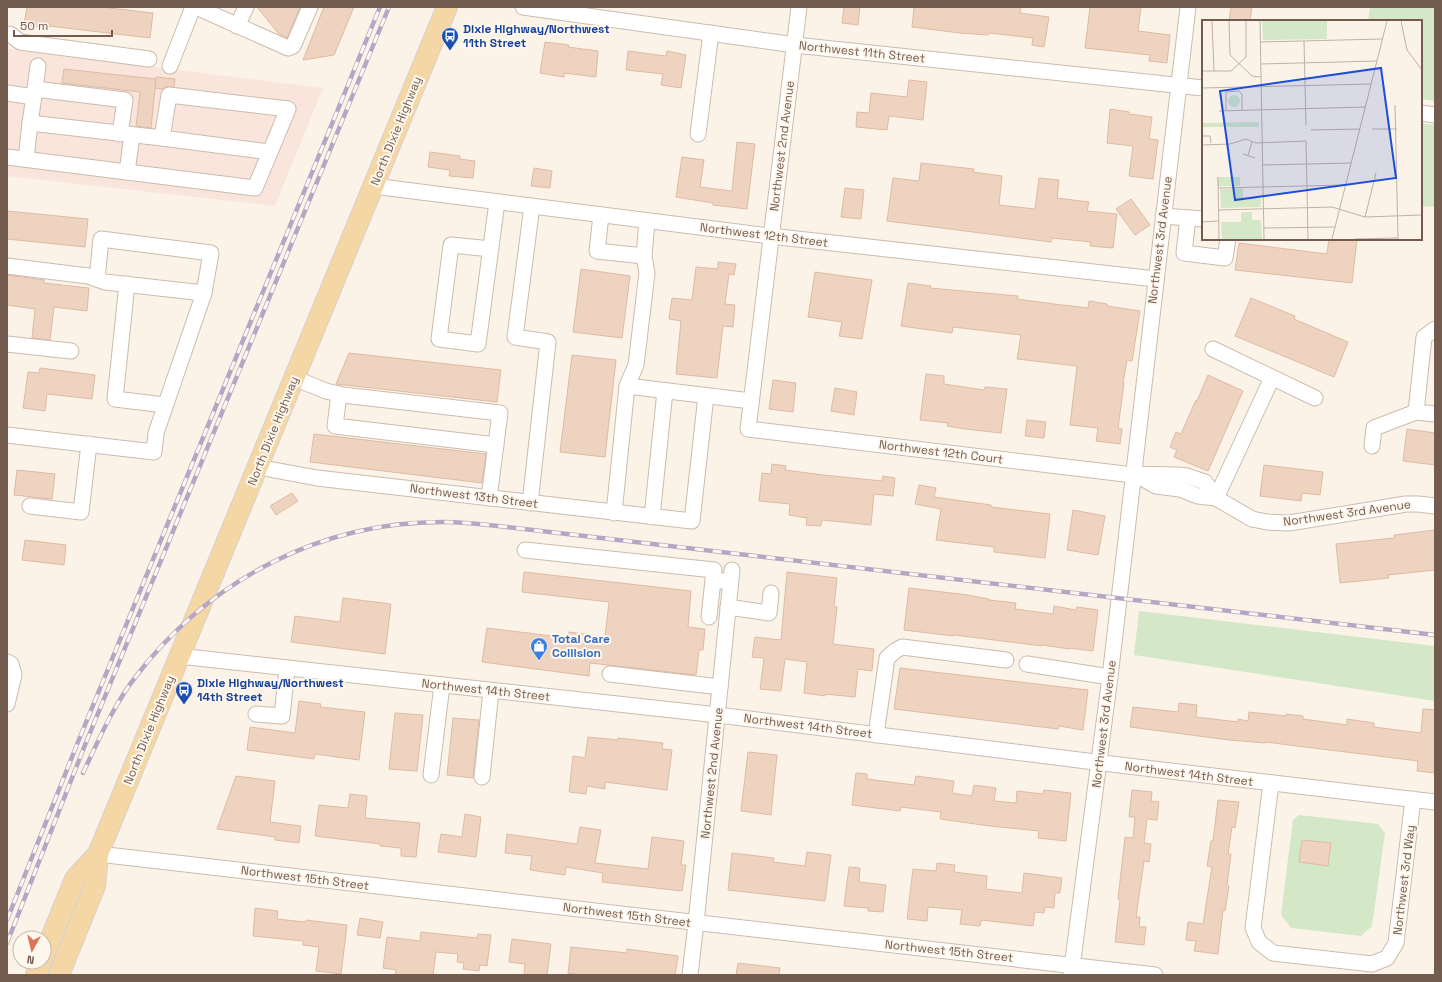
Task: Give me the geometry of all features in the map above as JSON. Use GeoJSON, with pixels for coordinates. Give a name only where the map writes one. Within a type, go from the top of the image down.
{"type":"FeatureCollection","features":[{"type":"Feature","properties":{"kind":"main road","name":"North Dixie Highway"},"geometry":{"type":"LineString","coordinates":[[59,975],[95,886],[98,854],[447,7]]}},
{"type":"Feature","properties":{"kind":"main road","name":"North Dixie Highway"},"geometry":{"type":"LineString","coordinates":[[52,935],[75,879],[98,854]]}},
{"type":"Feature","properties":{"kind":"street"},"geometry":{"type":"LineString","coordinates":[[170,66],[195,7],[288,48],[293,46],[310,7]]}},
{"type":"Feature","properties":{"kind":"street"},"geometry":{"type":"LineString","coordinates":[[238,26],[246,7]]}},
{"type":"Feature","properties":{"kind":"street","name":"Northwest 11th Street"},"geometry":{"type":"LineString","coordinates":[[522,7],[795,44],[1202,88]]}},
{"type":"Feature","properties":{"kind":"street","name":"Northwest 2nd Avenue"},"geometry":{"type":"LineString","coordinates":[[748,429],[770,236],[799,7]]}},
{"type":"Feature","properties":{"kind":"street","name":"Northwest 3rd Avenue"},"geometry":{"type":"LineString","coordinates":[[1072,970],[1100,763],[1188,7]]}},
{"type":"Feature","properties":{"kind":"street"},"geometry":{"type":"LineString","coordinates":[[698,134],[711,33]]}},
{"type":"Feature","properties":{"kind":"street"},"geometry":{"type":"LineString","coordinates":[[7,34],[10,34],[20,42],[150,59]]}},
{"type":"Feature","properties":{"kind":"street"},"geometry":{"type":"LineString","coordinates":[[26,159],[38,66]]}},
{"type":"Feature","properties":{"kind":"street"},"geometry":{"type":"LineString","coordinates":[[7,93],[34,93],[125,100],[127,172]]}},
{"type":"Feature","properties":{"kind":"street"},"geometry":{"type":"LineString","coordinates":[[7,157],[255,188],[288,109],[169,95],[162,138]]}},
{"type":"Feature","properties":{"kind":"street"},"geometry":{"type":"LineString","coordinates":[[1422,113],[1435,115]]}},
{"type":"Feature","properties":{"kind":"street"},"geometry":{"type":"LineString","coordinates":[[30,123],[269,152]]}},
{"type":"Feature","properties":{"kind":"street","name":"Northwest 12th Street"},"geometry":{"type":"LineString","coordinates":[[373,186],[770,236],[1156,279]]}},
{"type":"Feature","properties":{"kind":"street"},"geometry":{"type":"LineString","coordinates":[[491,249],[452,245],[439,339],[478,344],[491,249],[497,202]]}},
{"type":"Feature","properties":{"kind":"street"},"geometry":{"type":"LineString","coordinates":[[530,503],[548,342],[515,337],[532,206]]}},
{"type":"Feature","properties":{"kind":"street"},"geometry":{"type":"LineString","coordinates":[[601,215],[597,251],[644,256]]}},
{"type":"Feature","properties":{"kind":"street"},"geometry":{"type":"LineString","coordinates":[[1163,216],[1202,219]]}},
{"type":"Feature","properties":{"kind":"street"},"geometry":{"type":"LineString","coordinates":[[1188,218],[1184,253],[1225,258],[1228,240]]}},
{"type":"Feature","properties":{"kind":"street"},"geometry":{"type":"LineString","coordinates":[[614,513],[627,386],[636,366],[647,273],[644,256],[648,221]]}},
{"type":"Feature","properties":{"kind":"street"},"geometry":{"type":"LineString","coordinates":[[7,435],[154,452],[156,434],[165,405],[204,293],[211,253],[101,239],[97,279]]}},
{"type":"Feature","properties":{"kind":"street"},"geometry":{"type":"LineString","coordinates":[[7,266],[88,276],[105,282],[204,293]]}},
{"type":"Feature","properties":{"kind":"street"},"geometry":{"type":"LineString","coordinates":[[127,284],[115,399],[165,405]]}},
{"type":"Feature","properties":{"kind":"street"},"geometry":{"type":"LineString","coordinates":[[1416,412],[1424,337],[1435,329]]}},
{"type":"Feature","properties":{"kind":"street"},"geometry":{"type":"LineString","coordinates":[[7,344],[71,351]]}},
{"type":"Feature","properties":{"kind":"street"},"geometry":{"type":"LineString","coordinates":[[1213,349],[1315,398]]}},
{"type":"Feature","properties":{"kind":"street"},"geometry":{"type":"LineString","coordinates":[[294,378],[326,392],[500,413],[489,498]]}},
{"type":"Feature","properties":{"kind":"street"},"geometry":{"type":"LineString","coordinates":[[1216,498],[1272,378]]}},
{"type":"Feature","properties":{"kind":"street"},"geometry":{"type":"LineString","coordinates":[[627,386],[751,401]]}},
{"type":"Feature","properties":{"kind":"street"},"geometry":{"type":"LineString","coordinates":[[652,517],[665,391]]}},
{"type":"Feature","properties":{"kind":"street"},"geometry":{"type":"LineString","coordinates":[[339,394],[335,426],[496,446]]}},
{"type":"Feature","properties":{"kind":"street","name":"Northwest 13th Street"},"geometry":{"type":"LineString","coordinates":[[258,467],[316,478],[692,521],[706,396]]}},
{"type":"Feature","properties":{"kind":"street"},"geometry":{"type":"LineString","coordinates":[[1372,446],[1374,428],[1416,412],[1435,414]]}},
{"type":"Feature","properties":{"kind":"street","name":"Northwest 12th Court"},"geometry":{"type":"LineString","coordinates":[[748,429],[1117,473],[1134,473]]}},
{"type":"Feature","properties":{"kind":"street"},"geometry":{"type":"LineString","coordinates":[[30,506],[81,512],[89,444]]}},
{"type":"Feature","properties":{"kind":"street","name":"Northwest 3rd Avenue"},"geometry":{"type":"LineString","coordinates":[[1134,473],[1187,476],[1205,482],[1216,498],[1252,519],[1268,522],[1289,523],[1406,504],[1435,506]]}},
{"type":"Feature","properties":{"kind":"street"},"geometry":{"type":"LineString","coordinates":[[525,550],[714,570],[709,617]]}},
{"type":"Feature","properties":{"kind":"street","name":"Northwest 2nd Avenue"},"geometry":{"type":"LineString","coordinates":[[690,975],[718,715],[731,576],[713,580]]}},
{"type":"Feature","properties":{"kind":"street"},"geometry":{"type":"LineString","coordinates":[[728,607],[769,613],[771,593]]}},
{"type":"Feature","properties":{"kind":"street"},"geometry":{"type":"LineString","coordinates":[[876,735],[887,658],[895,651],[902,647],[1006,660]]}},
{"type":"Feature","properties":{"kind":"street","name":"Northwest 14th Street"},"geometry":{"type":"LineString","coordinates":[[180,656],[718,715],[1100,763],[1435,802]]}},
{"type":"Feature","properties":{"kind":"street"},"geometry":{"type":"LineString","coordinates":[[7,662],[11,664],[14,675],[7,704]]}},
{"type":"Feature","properties":{"kind":"street"},"geometry":{"type":"LineString","coordinates":[[1027,664],[1110,677]]}},
{"type":"Feature","properties":{"kind":"street"},"geometry":{"type":"LineString","coordinates":[[256,714],[282,716],[287,668]]}},
{"type":"Feature","properties":{"kind":"street"},"geometry":{"type":"LineString","coordinates":[[610,674],[720,687]]}},
{"type":"Feature","properties":{"kind":"street"},"geometry":{"type":"LineString","coordinates":[[431,775],[442,685]]}},
{"type":"Feature","properties":{"kind":"street"},"geometry":{"type":"LineString","coordinates":[[482,777],[491,691]]}},
{"type":"Feature","properties":{"kind":"street","name":"Northwest 3rd Way"},"geometry":{"type":"LineString","coordinates":[[1271,783],[1253,928],[1260,942],[1273,953],[1372,964],[1387,958],[1396,943],[1413,799]]}},
{"type":"Feature","properties":{"kind":"street","name":"Northwest 15th Street"},"geometry":{"type":"LineString","coordinates":[[98,854],[696,923],[1072,970],[1154,975]]}},
{"type":"Feature","properties":{"kind":"shaded area"},"geometry":{"type":"Polygon","coordinates":[[[7,49],[323,88],[275,206],[7,176],[7,49]]]}},
{"type":"Feature","properties":{"kind":"green space"},"geometry":{"type":"Polygon","coordinates":[[[1357,7],[1435,7],[1435,101],[1422,99],[1422,20],[1368,20],[1370,8],[1357,7]]]}},
{"type":"Feature","properties":{"kind":"green space"},"geometry":{"type":"Polygon","coordinates":[[[1422,123],[1435,125],[1435,207],[1422,206],[1422,123]]]}},
{"type":"Feature","properties":{"kind":"green space"},"geometry":{"type":"Polygon","coordinates":[[[1139,611],[1435,646],[1435,701],[1134,655],[1139,611]]]}},
{"type":"Feature","properties":{"kind":"green space"},"geometry":{"type":"Polygon","coordinates":[[[1299,815],[1378,824],[1385,833],[1372,926],[1361,936],[1291,928],[1281,915],[1293,820],[1299,815]]]}},
{"type":"Feature","properties":{"kind":"building"},"geometry":{"type":"Polygon","coordinates":[[[27,7],[101,7],[153,13],[150,38],[49,26],[49,28],[24,25],[27,7]]]}},
{"type":"Feature","properties":{"kind":"building"},"geometry":{"type":"Polygon","coordinates":[[[257,7],[300,7],[287,38],[278,33],[257,7]]]}},
{"type":"Feature","properties":{"kind":"building"},"geometry":{"type":"Polygon","coordinates":[[[324,7],[354,7],[334,55],[303,60],[324,7]]]}},
{"type":"Feature","properties":{"kind":"building"},"geometry":{"type":"Polygon","coordinates":[[[844,7],[860,7],[858,25],[842,23],[844,7]]]}},
{"type":"Feature","properties":{"kind":"building"},"geometry":{"type":"Polygon","coordinates":[[[914,7],[1021,7],[1020,13],[1049,17],[1044,47],[1032,45],[1033,38],[989,33],[988,35],[960,33],[912,27],[914,7]]]}},
{"type":"Feature","properties":{"kind":"building"},"geometry":{"type":"Polygon","coordinates":[[[1090,7],[1141,7],[1138,31],[1170,35],[1167,63],[1149,61],[1150,55],[1085,48],[1090,7]]]}},
{"type":"Feature","properties":{"kind":"building"},"geometry":{"type":"Polygon","coordinates":[[[1231,7],[1252,7],[1250,20],[1229,20],[1231,7]]]}},
{"type":"Feature","properties":{"kind":"building"},"geometry":{"type":"Polygon","coordinates":[[[545,42],[598,51],[596,77],[564,73],[564,77],[540,73],[545,42]]]}},
{"type":"Feature","properties":{"kind":"building"},"geometry":{"type":"Polygon","coordinates":[[[628,51],[666,56],[667,51],[686,55],[681,88],[661,85],[663,74],[626,70],[628,51]]]}},
{"type":"Feature","properties":{"kind":"building"},"geometry":{"type":"Polygon","coordinates":[[[64,69],[156,79],[151,128],[136,126],[140,92],[62,83],[64,69]]]}},
{"type":"Feature","properties":{"kind":"building"},"geometry":{"type":"Polygon","coordinates":[[[156,77],[175,79],[174,87],[166,87],[162,89],[155,88],[156,77]]]}},
{"type":"Feature","properties":{"kind":"building"},"geometry":{"type":"Polygon","coordinates":[[[909,80],[927,82],[923,120],[889,116],[887,130],[856,127],[857,112],[869,113],[871,93],[907,97],[909,80]]]}},
{"type":"Feature","properties":{"kind":"building"},"geometry":{"type":"Polygon","coordinates":[[[1110,109],[1129,112],[1129,114],[1152,117],[1149,139],[1158,140],[1153,179],[1129,176],[1133,146],[1107,143],[1110,109]]]}},
{"type":"Feature","properties":{"kind":"building"},"geometry":{"type":"Polygon","coordinates":[[[737,142],[755,144],[747,209],[713,205],[713,203],[676,197],[682,157],[704,160],[700,187],[732,191],[737,142]]]}},
{"type":"Feature","properties":{"kind":"building"},"geometry":{"type":"Polygon","coordinates":[[[430,152],[460,156],[460,159],[475,161],[473,178],[449,176],[450,170],[428,167],[430,152]]]}},
{"type":"Feature","properties":{"kind":"building"},"geometry":{"type":"Polygon","coordinates":[[[921,163],[974,169],[973,172],[1002,176],[999,205],[1035,209],[1039,178],[1059,180],[1057,198],[1089,202],[1087,211],[1117,214],[1113,248],[1090,246],[1091,242],[1052,238],[1051,242],[887,221],[893,178],[919,181],[921,163]]]}},
{"type":"Feature","properties":{"kind":"building"},"geometry":{"type":"Polygon","coordinates":[[[534,168],[552,171],[550,188],[531,186],[534,168]]]}},
{"type":"Feature","properties":{"kind":"building"},"geometry":{"type":"Polygon","coordinates":[[[845,188],[864,190],[861,219],[841,217],[845,188]]]}},
{"type":"Feature","properties":{"kind":"building"},"geometry":{"type":"Polygon","coordinates":[[[1131,199],[1150,225],[1135,235],[1116,209],[1131,199]]]}},
{"type":"Feature","properties":{"kind":"building"},"geometry":{"type":"Polygon","coordinates":[[[7,211],[88,219],[85,247],[7,239],[7,211]]]}},
{"type":"Feature","properties":{"kind":"building"},"geometry":{"type":"Polygon","coordinates":[[[1329,240],[1357,240],[1352,283],[1235,270],[1239,243],[1327,254],[1329,240]]]}},
{"type":"Feature","properties":{"kind":"building"},"geometry":{"type":"Polygon","coordinates":[[[718,262],[736,264],[734,275],[729,274],[725,304],[735,305],[733,327],[723,326],[717,378],[676,374],[681,321],[669,319],[672,298],[692,300],[696,267],[718,269],[718,262]]]}},
{"type":"Feature","properties":{"kind":"building"},"geometry":{"type":"Polygon","coordinates":[[[581,269],[630,276],[622,338],[573,332],[581,269]]]}},
{"type":"Feature","properties":{"kind":"building"},"geometry":{"type":"Polygon","coordinates":[[[815,272],[872,280],[862,339],[839,336],[842,322],[808,317],[815,272]]]}},
{"type":"Feature","properties":{"kind":"building"},"geometry":{"type":"Polygon","coordinates":[[[7,275],[44,280],[44,283],[89,288],[87,311],[54,307],[50,340],[32,338],[35,309],[7,305],[7,275]]]}},
{"type":"Feature","properties":{"kind":"building"},"geometry":{"type":"Polygon","coordinates":[[[908,283],[931,286],[930,288],[1018,296],[1017,299],[1088,308],[1089,301],[1107,304],[1107,306],[1140,311],[1132,361],[1127,360],[1123,383],[1118,428],[1122,429],[1120,444],[1096,441],[1098,428],[1070,425],[1077,366],[1017,359],[1021,335],[953,327],[952,333],[901,326],[908,283]]]}},
{"type":"Feature","properties":{"kind":"building"},"geometry":{"type":"Polygon","coordinates":[[[1251,298],[1295,316],[1294,319],[1348,342],[1334,377],[1235,336],[1251,298]]]}},
{"type":"Feature","properties":{"kind":"building"},"geometry":{"type":"Polygon","coordinates":[[[349,353],[501,370],[497,402],[336,384],[349,353]]]}},
{"type":"Feature","properties":{"kind":"building"},"geometry":{"type":"Polygon","coordinates":[[[572,355],[616,360],[605,457],[560,452],[572,355]]]}},
{"type":"Feature","properties":{"kind":"building"},"geometry":{"type":"Polygon","coordinates":[[[40,368],[95,375],[92,399],[47,394],[45,411],[23,408],[28,372],[39,373],[40,368]]]}},
{"type":"Feature","properties":{"kind":"building"},"geometry":{"type":"Polygon","coordinates":[[[926,374],[944,376],[944,384],[984,390],[985,387],[1007,389],[1001,433],[965,429],[947,426],[948,423],[920,420],[926,374]]]}},
{"type":"Feature","properties":{"kind":"building"},"geometry":{"type":"Polygon","coordinates":[[[1208,375],[1243,391],[1208,471],[1174,457],[1177,450],[1170,447],[1176,432],[1181,434],[1208,375]]]}},
{"type":"Feature","properties":{"kind":"building"},"geometry":{"type":"Polygon","coordinates":[[[773,380],[796,383],[793,412],[769,409],[773,380]]]}},
{"type":"Feature","properties":{"kind":"building"},"geometry":{"type":"Polygon","coordinates":[[[835,388],[857,392],[854,415],[831,411],[835,388]]]}},
{"type":"Feature","properties":{"kind":"building"},"geometry":{"type":"Polygon","coordinates":[[[1027,420],[1046,422],[1044,438],[1025,436],[1027,420]]]}},
{"type":"Feature","properties":{"kind":"building"},"geometry":{"type":"Polygon","coordinates":[[[1407,429],[1435,433],[1435,465],[1403,461],[1407,429]]]}},
{"type":"Feature","properties":{"kind":"building"},"geometry":{"type":"Polygon","coordinates":[[[314,434],[486,454],[482,483],[310,462],[314,434]]]}},
{"type":"Feature","properties":{"kind":"building"},"geometry":{"type":"Polygon","coordinates":[[[772,464],[786,466],[785,470],[823,475],[882,481],[883,476],[895,478],[893,496],[874,494],[871,525],[822,520],[821,526],[806,525],[807,518],[789,515],[790,504],[759,501],[762,473],[771,474],[772,464]]]}},
{"type":"Feature","properties":{"kind":"building"},"geometry":{"type":"Polygon","coordinates":[[[1264,465],[1323,472],[1320,495],[1302,493],[1301,501],[1260,496],[1264,465]]]}},
{"type":"Feature","properties":{"kind":"building"},"geometry":{"type":"Polygon","coordinates":[[[17,470],[55,474],[52,499],[14,495],[17,470]]]}},
{"type":"Feature","properties":{"kind":"building"},"geometry":{"type":"Polygon","coordinates":[[[919,485],[936,488],[934,497],[991,505],[991,507],[1050,514],[1045,558],[994,552],[994,547],[936,540],[941,509],[915,504],[919,485]]]}},
{"type":"Feature","properties":{"kind":"building"},"geometry":{"type":"Polygon","coordinates":[[[292,493],[298,501],[276,515],[270,506],[292,493]]]}},
{"type":"Feature","properties":{"kind":"building"},"geometry":{"type":"Polygon","coordinates":[[[1073,510],[1105,516],[1098,555],[1067,550],[1073,510]]]}},
{"type":"Feature","properties":{"kind":"building"},"geometry":{"type":"Polygon","coordinates":[[[1435,530],[1435,570],[1388,575],[1389,578],[1340,583],[1336,544],[1394,538],[1394,535],[1435,530]]]}},
{"type":"Feature","properties":{"kind":"building"},"geometry":{"type":"Polygon","coordinates":[[[25,540],[66,545],[64,565],[22,560],[25,540]]]}},
{"type":"Feature","properties":{"kind":"building"},"geometry":{"type":"Polygon","coordinates":[[[524,572],[691,591],[688,627],[705,629],[703,650],[699,650],[696,675],[590,663],[589,676],[482,662],[487,628],[568,638],[569,632],[605,637],[609,602],[522,592],[524,572]]]}},
{"type":"Feature","properties":{"kind":"building"},"geometry":{"type":"Polygon","coordinates":[[[787,572],[837,578],[834,606],[837,607],[833,644],[874,649],[872,671],[858,669],[855,697],[825,694],[825,696],[804,693],[807,662],[785,659],[781,691],[760,689],[764,658],[752,657],[755,637],[781,640],[787,572]]]}},
{"type":"Feature","properties":{"kind":"building"},"geometry":{"type":"Polygon","coordinates":[[[909,588],[968,595],[989,600],[1016,603],[1015,609],[1053,614],[1054,606],[1076,610],[1077,607],[1098,610],[1093,651],[904,630],[909,588]]]}},
{"type":"Feature","properties":{"kind":"building"},"geometry":{"type":"Polygon","coordinates":[[[343,598],[391,604],[385,654],[291,642],[295,616],[340,622],[343,598]]]}},
{"type":"Feature","properties":{"kind":"building"},"geometry":{"type":"Polygon","coordinates":[[[900,668],[1088,690],[1083,730],[1059,726],[1058,729],[894,709],[900,668]]]}},
{"type":"Feature","properties":{"kind":"building"},"geometry":{"type":"Polygon","coordinates":[[[299,701],[321,704],[320,707],[365,712],[359,760],[315,754],[314,759],[247,750],[250,727],[295,733],[299,701]]]}},
{"type":"Feature","properties":{"kind":"building"},"geometry":{"type":"Polygon","coordinates":[[[1179,703],[1197,705],[1196,717],[1238,722],[1238,719],[1248,721],[1249,712],[1286,716],[1286,714],[1303,716],[1303,719],[1347,725],[1347,719],[1374,723],[1374,727],[1421,733],[1423,709],[1435,710],[1435,773],[1417,771],[1418,761],[1265,742],[1229,740],[1130,727],[1133,707],[1178,712],[1179,703]]]}},
{"type":"Feature","properties":{"kind":"building"},"geometry":{"type":"Polygon","coordinates":[[[395,713],[423,715],[417,771],[389,769],[395,713]]]}},
{"type":"Feature","properties":{"kind":"building"},"geometry":{"type":"Polygon","coordinates":[[[453,718],[479,720],[473,778],[447,775],[453,718]]]}},
{"type":"Feature","properties":{"kind":"building"},"geometry":{"type":"Polygon","coordinates":[[[588,737],[618,740],[618,738],[663,743],[662,749],[672,750],[667,790],[605,782],[605,789],[587,786],[586,794],[569,792],[573,756],[585,758],[588,737]]]}},
{"type":"Feature","properties":{"kind":"building"},"geometry":{"type":"Polygon","coordinates":[[[748,752],[777,755],[771,815],[741,811],[748,752]]]}},
{"type":"Feature","properties":{"kind":"building"},"geometry":{"type":"Polygon","coordinates":[[[856,773],[867,774],[867,779],[914,785],[916,776],[954,781],[952,793],[972,796],[974,785],[996,788],[994,801],[1016,803],[1017,791],[1043,794],[1044,790],[1071,793],[1066,841],[1038,838],[1039,831],[940,819],[941,812],[901,807],[900,811],[852,805],[856,773]]]}},
{"type":"Feature","properties":{"kind":"building"},"geometry":{"type":"Polygon","coordinates":[[[236,776],[275,781],[270,822],[301,826],[299,843],[275,840],[275,837],[217,829],[236,776]]]}},
{"type":"Feature","properties":{"kind":"building"},"geometry":{"type":"Polygon","coordinates":[[[1132,790],[1152,792],[1151,801],[1159,802],[1157,820],[1147,819],[1144,843],[1151,844],[1149,862],[1144,861],[1136,917],[1140,917],[1139,927],[1146,927],[1144,945],[1115,942],[1125,837],[1133,838],[1135,817],[1129,817],[1132,790]]]}},
{"type":"Feature","properties":{"kind":"building"},"geometry":{"type":"Polygon","coordinates":[[[350,794],[367,796],[365,818],[420,823],[416,857],[401,856],[401,848],[315,836],[319,805],[348,808],[350,794]]]}},
{"type":"Feature","properties":{"kind":"building"},"geometry":{"type":"Polygon","coordinates":[[[1218,800],[1239,802],[1235,828],[1232,827],[1228,854],[1231,854],[1227,885],[1229,886],[1225,911],[1223,910],[1218,954],[1194,951],[1196,941],[1186,940],[1188,922],[1203,924],[1212,867],[1207,866],[1211,841],[1213,841],[1218,800]]]}},
{"type":"Feature","properties":{"kind":"building"},"geometry":{"type":"Polygon","coordinates":[[[465,814],[481,817],[476,857],[438,852],[441,834],[462,837],[465,814]]]}},
{"type":"Feature","properties":{"kind":"building"},"geometry":{"type":"Polygon","coordinates":[[[580,827],[601,830],[595,863],[648,869],[652,837],[684,841],[681,865],[686,865],[682,891],[602,882],[603,873],[566,867],[565,875],[530,870],[532,856],[505,853],[507,834],[577,844],[580,827]]]}},
{"type":"Feature","properties":{"kind":"building"},"geometry":{"type":"Polygon","coordinates":[[[1302,840],[1331,843],[1328,866],[1299,862],[1302,840]]]}},
{"type":"Feature","properties":{"kind":"building"},"geometry":{"type":"Polygon","coordinates":[[[807,852],[831,855],[825,901],[728,890],[732,853],[774,858],[773,862],[805,866],[807,852]]]}},
{"type":"Feature","properties":{"kind":"building"},"geometry":{"type":"Polygon","coordinates":[[[937,863],[955,865],[954,872],[987,876],[986,889],[1022,893],[1024,873],[1062,878],[1060,893],[1055,893],[1054,908],[1045,907],[1044,913],[1035,912],[1033,926],[981,920],[980,926],[960,924],[962,910],[928,907],[927,921],[907,919],[913,869],[936,871],[937,863]]]}},
{"type":"Feature","properties":{"kind":"building"},"geometry":{"type":"Polygon","coordinates":[[[849,867],[860,868],[859,882],[886,885],[883,912],[868,911],[868,908],[844,906],[849,867]]]}},
{"type":"Feature","properties":{"kind":"building"},"geometry":{"type":"Polygon","coordinates":[[[255,908],[278,911],[277,919],[305,922],[306,920],[347,925],[341,974],[316,971],[319,947],[303,945],[303,941],[253,936],[255,908]]]}},
{"type":"Feature","properties":{"kind":"building"},"geometry":{"type":"Polygon","coordinates":[[[360,918],[383,922],[380,938],[357,935],[360,918]]]}},
{"type":"Feature","properties":{"kind":"building"},"geometry":{"type":"Polygon","coordinates":[[[421,932],[477,938],[478,934],[491,935],[487,966],[480,965],[479,971],[463,969],[464,963],[457,962],[458,954],[436,952],[433,975],[395,975],[396,970],[383,968],[387,937],[420,941],[421,932]]]}},
{"type":"Feature","properties":{"kind":"building"},"geometry":{"type":"Polygon","coordinates":[[[512,939],[551,944],[547,975],[524,975],[525,964],[509,962],[512,939]]]}},
{"type":"Feature","properties":{"kind":"building"},"geometry":{"type":"Polygon","coordinates":[[[571,947],[627,953],[627,949],[678,956],[675,975],[581,975],[568,973],[571,947]]]}},
{"type":"Feature","properties":{"kind":"building"},"geometry":{"type":"Polygon","coordinates":[[[738,963],[780,968],[779,975],[736,975],[738,963]]]}},
{"type":"Feature","properties":{"kind":"railway"},"geometry":{"type":"LineString","coordinates":[[7,920],[78,742],[380,7]]}},
{"type":"Feature","properties":{"kind":"railway"},"geometry":{"type":"LineString","coordinates":[[7,943],[85,745],[389,7]]}},
{"type":"Feature","properties":{"kind":"railway"},"geometry":{"type":"LineString","coordinates":[[83,773],[107,722],[129,686],[166,641],[199,611],[234,584],[272,562],[312,545],[354,532],[397,525],[442,522],[493,525],[1435,635]]}},
{"type":"Feature","properties":{"kind":"place","name":"Dixie Highway/Northwest 11th Street"},"geometry":{"type":"Point","coordinates":[450,51]}},
{"type":"Feature","properties":{"kind":"place","name":"Total Care Collision"},"geometry":{"type":"Point","coordinates":[539,661]}},
{"type":"Feature","properties":{"kind":"place","name":"Dixie Highway/Northwest 14th Street"},"geometry":{"type":"Point","coordinates":[184,705]}}]}
